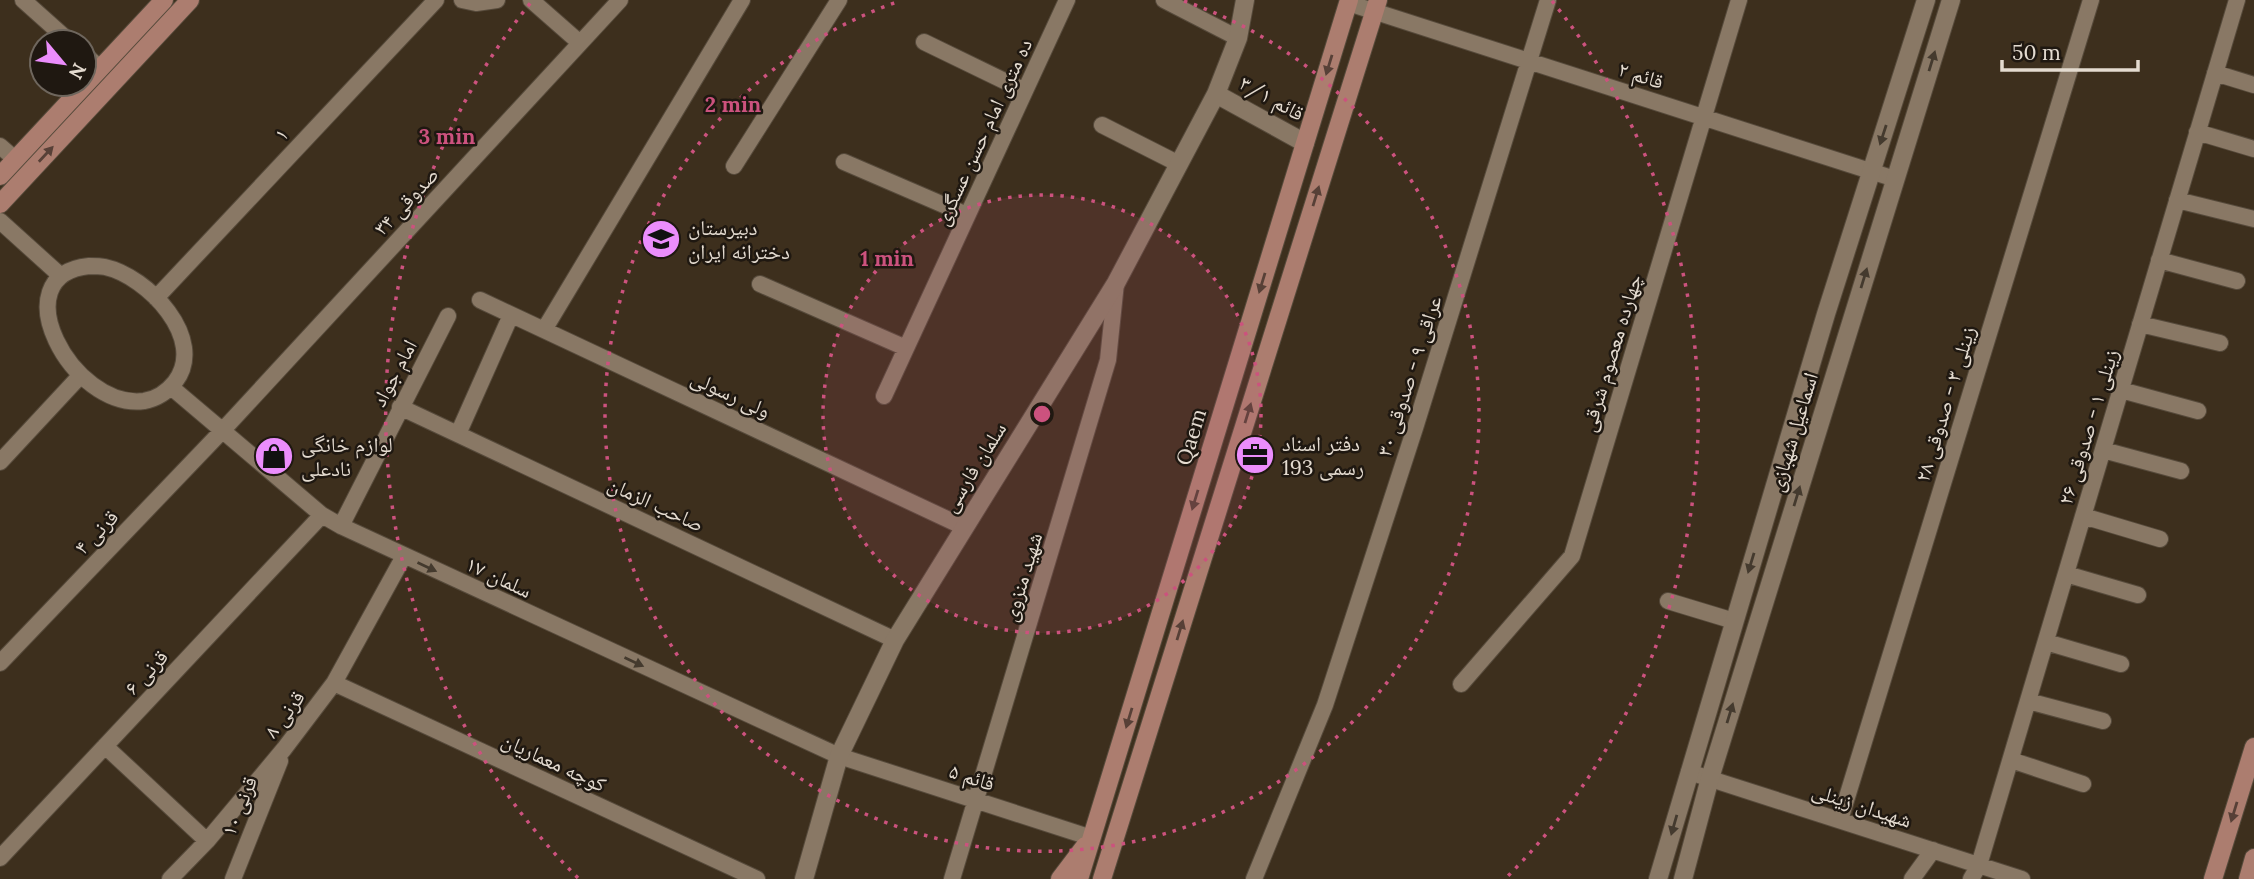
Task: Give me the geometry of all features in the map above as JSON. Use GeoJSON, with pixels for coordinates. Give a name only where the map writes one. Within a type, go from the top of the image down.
{"type":"FeatureCollection","features":[{"type":"Feature","properties":{"kind":"main road"},"geometry":{"type":"LineString","coordinates":[[0,176],[164,0]]}},
{"type":"Feature","properties":{"kind":"main road"},"geometry":{"type":"LineString","coordinates":[[0,204],[190,0]]}},
{"type":"Feature","properties":{"kind":"main road","name":"Qaem"},"geometry":{"type":"LineString","coordinates":[[1060,879],[1092,838],[1349,1]]}},
{"type":"Feature","properties":{"kind":"main road"},"geometry":{"type":"LineString","coordinates":[[1102,879],[1376,6]]}},
{"type":"Feature","properties":{"kind":"main road"},"geometry":{"type":"LineString","coordinates":[[2213,879],[2254,747]]}},
{"type":"Feature","properties":{"kind":"main road"},"geometry":{"type":"LineString","coordinates":[[1079,879],[1092,838]]}},
{"type":"Feature","properties":{"kind":"main road"},"geometry":{"type":"LineString","coordinates":[[2248,879],[2254,858]]}},
{"type":"Feature","properties":{"kind":"street"},"geometry":{"type":"LineString","coordinates":[[23,0],[54,28]]}},
{"type":"Feature","properties":{"kind":"street","name":"۱"},"geometry":{"type":"LineString","coordinates":[[156,298],[436,0]]}},
{"type":"Feature","properties":{"kind":"street"},"geometry":{"type":"LineString","coordinates":[[462,0],[476,3],[497,0]]}},
{"type":"Feature","properties":{"kind":"street"},"geometry":{"type":"LineString","coordinates":[[531,0],[580,43]]}},
{"type":"Feature","properties":{"kind":"street","name":"صدوقی ۳۴"},"geometry":{"type":"LineString","coordinates":[[222,431],[621,0]]}},
{"type":"Feature","properties":{"kind":"street"},"geometry":{"type":"LineString","coordinates":[[544,330],[742,0]]}},
{"type":"Feature","properties":{"kind":"street"},"geometry":{"type":"LineString","coordinates":[[734,166],[839,0]]}},
{"type":"Feature","properties":{"kind":"street","name":"ده متری امام حسن عسگری"},"geometry":{"type":"LineString","coordinates":[[884,396],[1067,0]]}},
{"type":"Feature","properties":{"kind":"street"},"geometry":{"type":"LineString","coordinates":[[1164,0],[1238,38]]}},
{"type":"Feature","properties":{"kind":"street","name":"سلمان فارسی"},"geometry":{"type":"LineString","coordinates":[[804,879],[839,756],[895,640],[1116,283],[1216,94],[1238,38],[1245,0]]}},
{"type":"Feature","properties":{"kind":"street","name":"عراقی ۹ - صدوقی ۳۰"},"geometry":{"type":"LineString","coordinates":[[1254,879],[1325,705],[1419,415],[1548,0]]}},
{"type":"Feature","properties":{"kind":"street","name":"چهارده معصوم شرقی"},"geometry":{"type":"LineString","coordinates":[[1461,684],[1572,556],[1739,0]]}},
{"type":"Feature","properties":{"kind":"street","name":"اسماعیل شهبازی"},"geometry":{"type":"LineString","coordinates":[[1658,879],[1826,314],[1926,0]]}},
{"type":"Feature","properties":{"kind":"street","name":"اسماعیل شهبازی"},"geometry":{"type":"LineString","coordinates":[[1684,879],[1710,778],[1951,0]]}},
{"type":"Feature","properties":{"kind":"street","name":"زینلی ۳ - صدوقی ۲۸"},"geometry":{"type":"LineString","coordinates":[[1840,820],[2091,0]]}},
{"type":"Feature","properties":{"kind":"street","name":"زینلی ۱ - صدوقی ۲۶"},"geometry":{"type":"LineString","coordinates":[[1975,872],[2011,760],[2237,0]]}},
{"type":"Feature","properties":{"kind":"street","name":"قائم ۲"},"geometry":{"type":"LineString","coordinates":[[1349,1],[1376,6],[1530,61],[1895,179]]}},
{"type":"Feature","properties":{"kind":"street"},"geometry":{"type":"LineString","coordinates":[[924,42],[1025,91]]}},
{"type":"Feature","properties":{"kind":"street"},"geometry":{"type":"LineString","coordinates":[[2215,73],[2254,85]]}},
{"type":"Feature","properties":{"kind":"street","name":"قائم ۳/۱"},"geometry":{"type":"LineString","coordinates":[[1216,94],[1305,143]]}},
{"type":"Feature","properties":{"kind":"street"},"geometry":{"type":"LineString","coordinates":[[1102,125],[1179,164]]}},
{"type":"Feature","properties":{"kind":"street"},"geometry":{"type":"LineString","coordinates":[[2197,132],[2254,149]]}},
{"type":"Feature","properties":{"kind":"street"},"geometry":{"type":"LineString","coordinates":[[0,146],[15,159]]}},
{"type":"Feature","properties":{"kind":"street"},"geometry":{"type":"LineString","coordinates":[[844,162],[967,215]]}},
{"type":"Feature","properties":{"kind":"street"},"geometry":{"type":"LineString","coordinates":[[2177,200],[2254,219]]}},
{"type":"Feature","properties":{"kind":"street"},"geometry":{"type":"LineString","coordinates":[[0,221],[61,276]]}},
{"type":"Feature","properties":{"kind":"street"},"geometry":{"type":"LineString","coordinates":[[2159,260],[2237,281]]}},
{"type":"Feature","properties":{"kind":"street"},"geometry":{"type":"LineString","coordinates":[[76,267],[105,267],[134,280],[156,298],[177,325],[183,343],[179,377],[171,387],[150,400],[134,402],[116,398],[80,376],[64,356],[48,322],[50,294],[61,276],[76,267]]}},
{"type":"Feature","properties":{"kind":"street","name":"شهید منزوی"},"geometry":{"type":"LineString","coordinates":[[952,879],[1108,360],[1116,283]]}},
{"type":"Feature","properties":{"kind":"street"},"geometry":{"type":"LineString","coordinates":[[760,284],[906,348]]}},
{"type":"Feature","properties":{"kind":"street","name":"ولی رسولی"},"geometry":{"type":"LineString","coordinates":[[480,300],[964,527]]}},
{"type":"Feature","properties":{"kind":"street"},"geometry":{"type":"LineString","coordinates":[[458,434],[511,315]]}},
{"type":"Feature","properties":{"kind":"street","name":"امام جواد"},"geometry":{"type":"LineString","coordinates":[[341,526],[448,316]]}},
{"type":"Feature","properties":{"kind":"street"},"geometry":{"type":"LineString","coordinates":[[2140,324],[2220,343]]}},
{"type":"Feature","properties":{"kind":"street"},"geometry":{"type":"LineString","coordinates":[[0,462],[80,376]]}},
{"type":"Feature","properties":{"kind":"street","name":"سلمان ۱۷"},"geometry":{"type":"LineString","coordinates":[[171,387],[322,515],[341,526],[839,756]]}},
{"type":"Feature","properties":{"kind":"street"},"geometry":{"type":"LineString","coordinates":[[2121,390],[2199,411]]}},
{"type":"Feature","properties":{"kind":"street","name":"صاحب الزمان"},"geometry":{"type":"LineString","coordinates":[[400,407],[895,640]]}},
{"type":"Feature","properties":{"kind":"street","name":"قرنی ۴"},"geometry":{"type":"LineString","coordinates":[[0,663],[222,431]]}},
{"type":"Feature","properties":{"kind":"street"},"geometry":{"type":"LineString","coordinates":[[2103,450],[2181,471]]}},
{"type":"Feature","properties":{"kind":"street","name":"قرنی ۶"},"geometry":{"type":"LineString","coordinates":[[0,858],[322,515]]}},
{"type":"Feature","properties":{"kind":"street"},"geometry":{"type":"LineString","coordinates":[[2083,516],[2160,539]]}},
{"type":"Feature","properties":{"kind":"street","name":"قرنی ۸"},"geometry":{"type":"LineString","coordinates":[[170,879],[207,841],[284,749],[334,683],[404,556]]}},
{"type":"Feature","properties":{"kind":"street"},"geometry":{"type":"LineString","coordinates":[[2066,574],[2138,595]]}},
{"type":"Feature","properties":{"kind":"street"},"geometry":{"type":"LineString","coordinates":[[1668,601],[1734,621]]}},
{"type":"Feature","properties":{"kind":"street"},"geometry":{"type":"LineString","coordinates":[[2046,642],[2121,664]]}},
{"type":"Feature","properties":{"kind":"street","name":"کوچه معماریان"},"geometry":{"type":"LineString","coordinates":[[334,683],[757,879]]}},
{"type":"Feature","properties":{"kind":"street"},"geometry":{"type":"LineString","coordinates":[[2028,701],[2103,721]]}},
{"type":"Feature","properties":{"kind":"street"},"geometry":{"type":"LineString","coordinates":[[106,746],[207,841]]}},
{"type":"Feature","properties":{"kind":"street","name":"قرنی ۱۰"},"geometry":{"type":"LineString","coordinates":[[233,879],[284,749]]}},
{"type":"Feature","properties":{"kind":"street","name":"قائم ۵"},"geometry":{"type":"LineString","coordinates":[[839,756],[1092,838]]}},
{"type":"Feature","properties":{"kind":"street"},"geometry":{"type":"LineString","coordinates":[[2011,760],[2083,784]]}},
{"type":"Feature","properties":{"kind":"street","name":"شهیدان زینلی"},"geometry":{"type":"LineString","coordinates":[[1689,772],[1933,850],[1975,872],[2022,879]]}},
{"type":"Feature","properties":{"kind":"street"},"geometry":{"type":"LineString","coordinates":[[1912,879],[1933,850]]}},
{"type":"Feature","properties":{"kind":"place","name":"دبیرستان دخترانه ایران"},"geometry":{"type":"Point","coordinates":[661,239]}},
{"type":"Feature","properties":{"kind":"place","name":"دفتر اسناد رسمی 193"},"geometry":{"type":"Point","coordinates":[1255,455]}},
{"type":"Feature","properties":{"kind":"place","name":"لوازم خانگی نادعلی"},"geometry":{"type":"Point","coordinates":[274,456]}}]}
